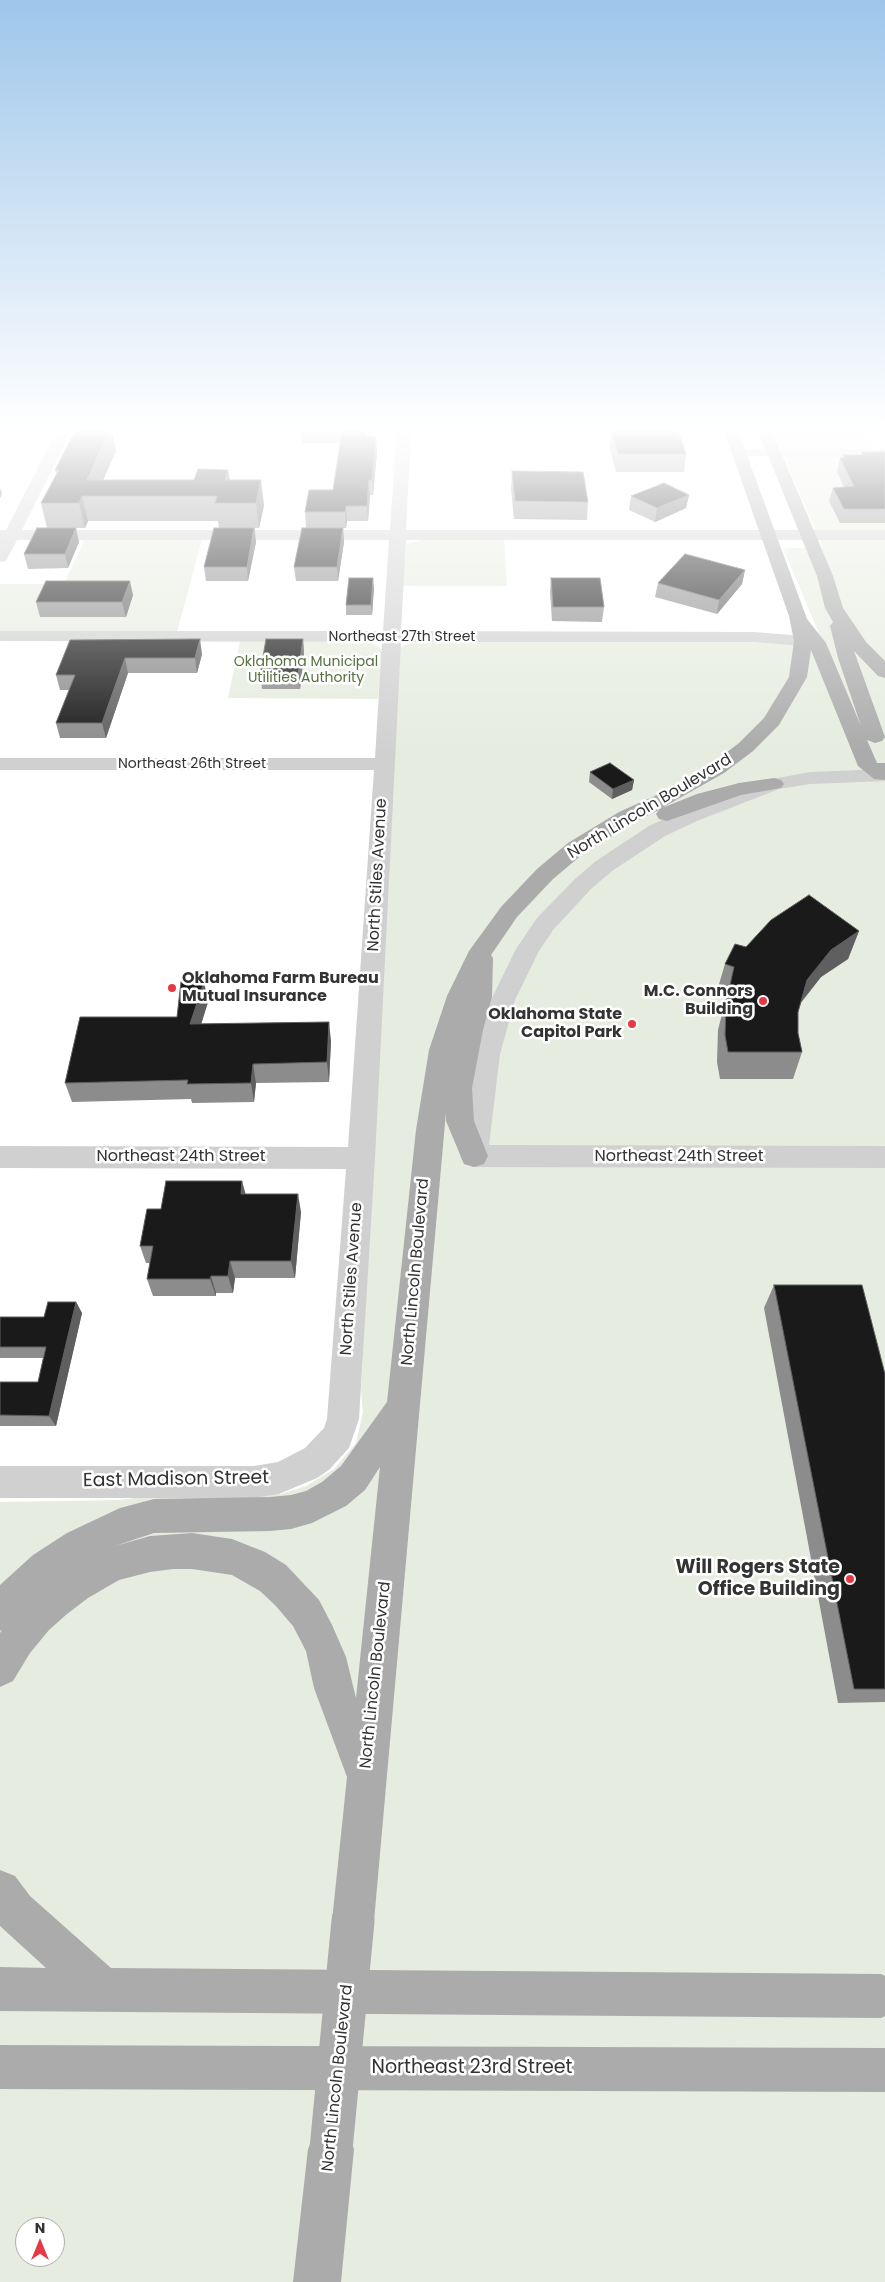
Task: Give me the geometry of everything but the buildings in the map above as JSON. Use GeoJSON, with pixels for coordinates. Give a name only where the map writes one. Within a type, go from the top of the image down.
{"type":"FeatureCollection","features":[{"type":"Feature","properties":{"kind":"main road","name":"North Lincoln Boulevard"},"geometry":{"type":"LineString","coordinates":[[317,2282],[430,1130],[442,1050],[459,996],[481,952],[509,912],[545,874],[576,848],[627,817],[675,794],[717,769],[746,748],[772,720],[787,697],[798,677],[803,641],[798,616],[771,537]]}},
{"type":"Feature","properties":{"kind":"main road"},"geometry":{"type":"LineString","coordinates":[[809,537],[825,576],[847,658],[884,770]]}},
{"type":"Feature","properties":{"kind":"main road"},"geometry":{"type":"LineString","coordinates":[[834,608],[860,646],[885,672]]}},
{"type":"Feature","properties":{"kind":"main road"},"geometry":{"type":"LineString","coordinates":[[798,616],[817,643],[868,766],[884,770]]}},
{"type":"Feature","properties":{"kind":"main road"},"geometry":{"type":"LineString","coordinates":[[576,848],[613,838],[704,800],[738,789],[774,784]]}},
{"type":"Feature","properties":{"kind":"main road"},"geometry":{"type":"LineString","coordinates":[[474,1156],[460,1122],[459,1088],[470,1030],[480,997],[481,952]]}},
{"type":"Feature","properties":{"kind":"main road"},"geometry":{"type":"LineString","coordinates":[[0,1613],[10,1600],[46,1568],[79,1545],[120,1525],[154,1516],[270,1514],[291,1512],[312,1506],[334,1494],[353,1478],[403,1406]]}},
{"type":"Feature","properties":{"kind":"main road"},"geometry":{"type":"LineString","coordinates":[[0,1668],[18,1640],[42,1612],[75,1584],[113,1564],[150,1554],[173,1551],[192,1551],[232,1558],[252,1565],[273,1578],[306,1613],[320,1638],[327,1657],[333,1688],[366,1774]]}},
{"type":"Feature","properties":{"kind":"main road"},"geometry":{"type":"LineString","coordinates":[[0,1891],[15,1911],[104,1991]]}},
{"type":"Feature","properties":{"kind":"main road"},"geometry":{"type":"LineString","coordinates":[[0,1989],[881,1996]]}},
{"type":"Feature","properties":{"kind":"main road"},"geometry":{"type":"LineString","coordinates":[[0,2086],[19,2067]]}},
{"type":"Feature","properties":{"kind":"main road","name":"Northeast 23rd Street"},"geometry":{"type":"LineString","coordinates":[[19,2067],[885,2070]]}},
{"type":"Feature","properties":{"kind":"street"},"geometry":{"type":"LineString","coordinates":[[0,556],[5,537]]}},
{"type":"Feature","properties":{"kind":"street","name":"North Stiles Avenue"},"geometry":{"type":"LineString","coordinates":[[337,1437],[343,1419],[361,1158],[398,537]]}},
{"type":"Feature","properties":{"kind":"street","name":"Northeast 27th Street"},"geometry":{"type":"LineString","coordinates":[[0,636],[754,637],[803,641]]}},
{"type":"Feature","properties":{"kind":"street","name":"Northeast 26th Street"},"geometry":{"type":"LineString","coordinates":[[0,764],[384,764]]}},
{"type":"Feature","properties":{"kind":"street"},"geometry":{"type":"LineString","coordinates":[[474,1156],[487,1054],[493,1027],[513,976],[544,924],[583,884],[604,866],[657,831],[689,816],[774,784],[884,770]]}},
{"type":"Feature","properties":{"kind":"street","name":"Northeast 24th Street"},"geometry":{"type":"LineString","coordinates":[[0,1156],[361,1158]]}},
{"type":"Feature","properties":{"kind":"street","name":"Northeast 24th Street"},"geometry":{"type":"LineString","coordinates":[[474,1156],[885,1157]]}},
{"type":"Feature","properties":{"kind":"street","name":"East Madison Street"},"geometry":{"type":"LineString","coordinates":[[0,1482],[254,1482],[279,1478],[305,1467],[317,1460],[337,1437]]}},
{"type":"Feature","properties":{"kind":"green space","name":"Oklahoma State Capitol Park"},"geometry":{"type":"Polygon","coordinates":[[[819,537],[885,537],[885,2282],[0,2282],[0,1502],[121,1500],[148,1496],[281,1494],[306,1486],[334,1469],[356,1443],[363,1412],[361,1392],[399,648],[409,643],[421,642],[822,641],[784,550],[787,548],[823,548],[819,537]]]}},
{"type":"Feature","properties":{"kind":"green space"},"geometry":{"type":"Polygon","coordinates":[[[85,539],[202,539],[177,632],[0,632],[0,584],[64,584],[85,539]]]}},
{"type":"Feature","properties":{"kind":"green space"},"geometry":{"type":"Polygon","coordinates":[[[423,540],[504,540],[507,586],[403,586],[406,544],[423,540]]]}},
{"type":"Feature","properties":{"kind":"green space","name":"Oklahoma Municipal Utilities Authority"},"geometry":{"type":"Polygon","coordinates":[[[240,641],[371,642],[381,649],[383,653],[378,699],[228,698],[240,641]]]}},
{"type":"Feature","properties":{"kind":"place","name":"Oklahoma Farm Bureau Mutual Insurance"},"geometry":{"type":"Point","coordinates":[172,988]}},
{"type":"Feature","properties":{"kind":"place","name":"M.C. Connors Building"},"geometry":{"type":"Point","coordinates":[763,1001]}},
{"type":"Feature","properties":{"kind":"place","name":"Oklahoma State Capitol Park"},"geometry":{"type":"Point","coordinates":[632,1024]}},
{"type":"Feature","properties":{"kind":"place","name":"Will Rogers State Office Building"},"geometry":{"type":"Point","coordinates":[850,1579]}}]}
